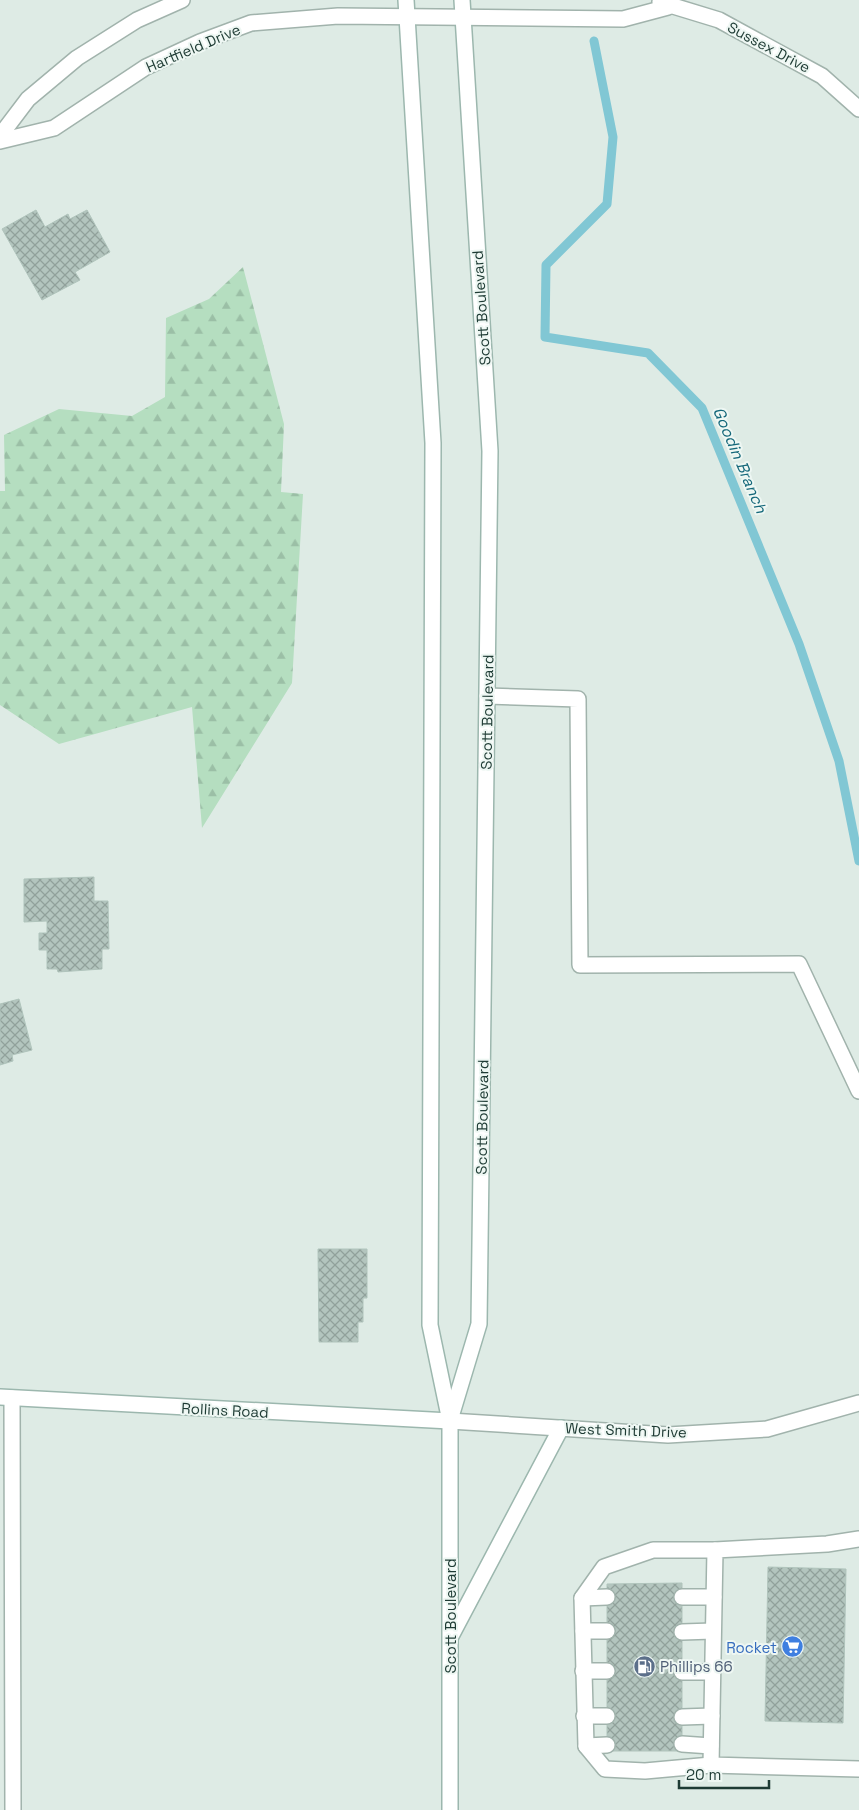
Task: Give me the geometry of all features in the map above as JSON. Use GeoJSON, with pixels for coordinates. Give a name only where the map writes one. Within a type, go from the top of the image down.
{"type":"FeatureCollection","features":[{"type":"Feature","properties":{"kind":"main road"},"geometry":{"type":"LineString","coordinates":[[0,136],[28,98],[77,58],[137,20],[182,0]]}},
{"type":"Feature","properties":{"kind":"main road","name":"Scott Boulevard"},"geometry":{"type":"LineString","coordinates":[[406,0],[433,443],[430,1325],[450,1421],[450,1810]]}},
{"type":"Feature","properties":{"kind":"main road","name":"Scott Boulevard"},"geometry":{"type":"LineString","coordinates":[[450,1421],[479,1324],[490,451],[462,0]]}},
{"type":"Feature","properties":{"kind":"main road","name":"Sussex Drive"},"geometry":{"type":"LineString","coordinates":[[464,18],[623,19],[662,3],[719,20],[814,71],[859,109]]}},
{"type":"Feature","properties":{"kind":"main road","name":"Hartfield Drive"},"geometry":{"type":"LineString","coordinates":[[0,141],[54,128],[146,67],[200,42],[251,23],[338,16],[464,18]]}},
{"type":"Feature","properties":{"kind":"main road"},"geometry":{"type":"LineString","coordinates":[[487,696],[578,699],[580,965],[799,964],[859,1090]]}},
{"type":"Feature","properties":{"kind":"main road"},"geometry":{"type":"LineString","coordinates":[[6,1398],[13,1810]]}},
{"type":"Feature","properties":{"kind":"main road","name":"Rollins Road"},"geometry":{"type":"LineString","coordinates":[[6,1398],[450,1421]]}},
{"type":"Feature","properties":{"kind":"main road","name":"West Smith Drive"},"geometry":{"type":"LineString","coordinates":[[450,1421],[668,1434],[767,1429],[859,1403]]}},
{"type":"Feature","properties":{"kind":"main road"},"geometry":{"type":"LineString","coordinates":[[450,1637],[560,1428]]}},
{"type":"Feature","properties":{"kind":"main road"},"geometry":{"type":"LineString","coordinates":[[859,1539],[827,1544],[715,1550],[653,1550],[604,1567],[582,1598],[586,1746],[605,1769],[645,1771],[710,1764],[859,1769]]}},
{"type":"Feature","properties":{"kind":"main road"},"geometry":{"type":"LineString","coordinates":[[710,1764],[715,1550]]}},
{"type":"Feature","properties":{"kind":"main road"},"geometry":{"type":"LineString","coordinates":[[582,1598],[607,1597]]}},
{"type":"Feature","properties":{"kind":"main road"},"geometry":{"type":"LineString","coordinates":[[682,1597],[714,1597]]}},
{"type":"Feature","properties":{"kind":"main road"},"geometry":{"type":"LineString","coordinates":[[583,1631],[607,1631]]}},
{"type":"Feature","properties":{"kind":"main road"},"geometry":{"type":"LineString","coordinates":[[682,1632],[713,1631]]}},
{"type":"Feature","properties":{"kind":"main road"},"geometry":{"type":"LineString","coordinates":[[583,1671],[607,1670]]}},
{"type":"Feature","properties":{"kind":"main road"},"geometry":{"type":"LineString","coordinates":[[682,1672],[712,1672]]}},
{"type":"Feature","properties":{"kind":"main road"},"geometry":{"type":"LineString","coordinates":[[584,1716],[607,1716]]}},
{"type":"Feature","properties":{"kind":"main road"},"geometry":{"type":"LineString","coordinates":[[682,1717],[712,1716]]}},
{"type":"Feature","properties":{"kind":"main road"},"geometry":{"type":"LineString","coordinates":[[682,1744],[711,1746]]}},
{"type":"Feature","properties":{"kind":"main road"},"geometry":{"type":"LineString","coordinates":[[586,1746],[607,1745]]}},
{"type":"Feature","properties":{"kind":"green space"},"geometry":{"type":"Polygon","coordinates":[[[243,267],[284,424],[281,492],[303,494],[292,683],[202,828],[192,707],[59,744],[0,705],[0,491],[5,491],[4,435],[59,409],[132,416],[165,397],[166,318],[209,299],[243,267]]]}},
{"type":"Feature","properties":{"kind":"building"},"geometry":{"type":"Polygon","coordinates":[[[36,210],[45,227],[68,214],[70,219],[87,210],[110,252],[75,272],[80,280],[42,300],[2,229],[36,210]]]}},
{"type":"Feature","properties":{"kind":"building"},"geometry":{"type":"Polygon","coordinates":[[[94,877],[94,901],[108,901],[109,949],[102,949],[102,969],[58,972],[57,969],[47,969],[47,950],[39,950],[39,933],[47,933],[47,921],[24,922],[24,879],[94,877]]]}},
{"type":"Feature","properties":{"kind":"building"},"geometry":{"type":"Polygon","coordinates":[[[19,999],[32,1050],[12,1055],[13,1061],[0,1065],[0,1004],[19,999]]]}},
{"type":"Feature","properties":{"kind":"building"},"geometry":{"type":"Polygon","coordinates":[[[318,1249],[367,1249],[367,1298],[363,1298],[363,1322],[358,1322],[358,1342],[319,1342],[318,1249]]]}},
{"type":"Feature","properties":{"kind":"building"},"geometry":{"type":"Polygon","coordinates":[[[768,1567],[846,1569],[843,1723],[765,1721],[768,1567]]]}},
{"type":"Feature","properties":{"kind":"building"},"geometry":{"type":"Polygon","coordinates":[[[682,1583],[682,1751],[607,1751],[607,1584],[682,1583]]]}},
{"type":"Feature","properties":{"kind":"waterway","name":"Goodin Branch"},"geometry":{"type":"LineString","coordinates":[[594,41],[613,137],[607,204],[546,265],[545,337],[648,353],[702,408],[799,644],[839,761],[859,861]]}},
{"type":"Feature","properties":{"kind":"place","name":"Rocket"},"geometry":{"type":"Point","coordinates":[793,1647]}},
{"type":"Feature","properties":{"kind":"place","name":"Phillips 66"},"geometry":{"type":"Point","coordinates":[644,1666]}}]}
